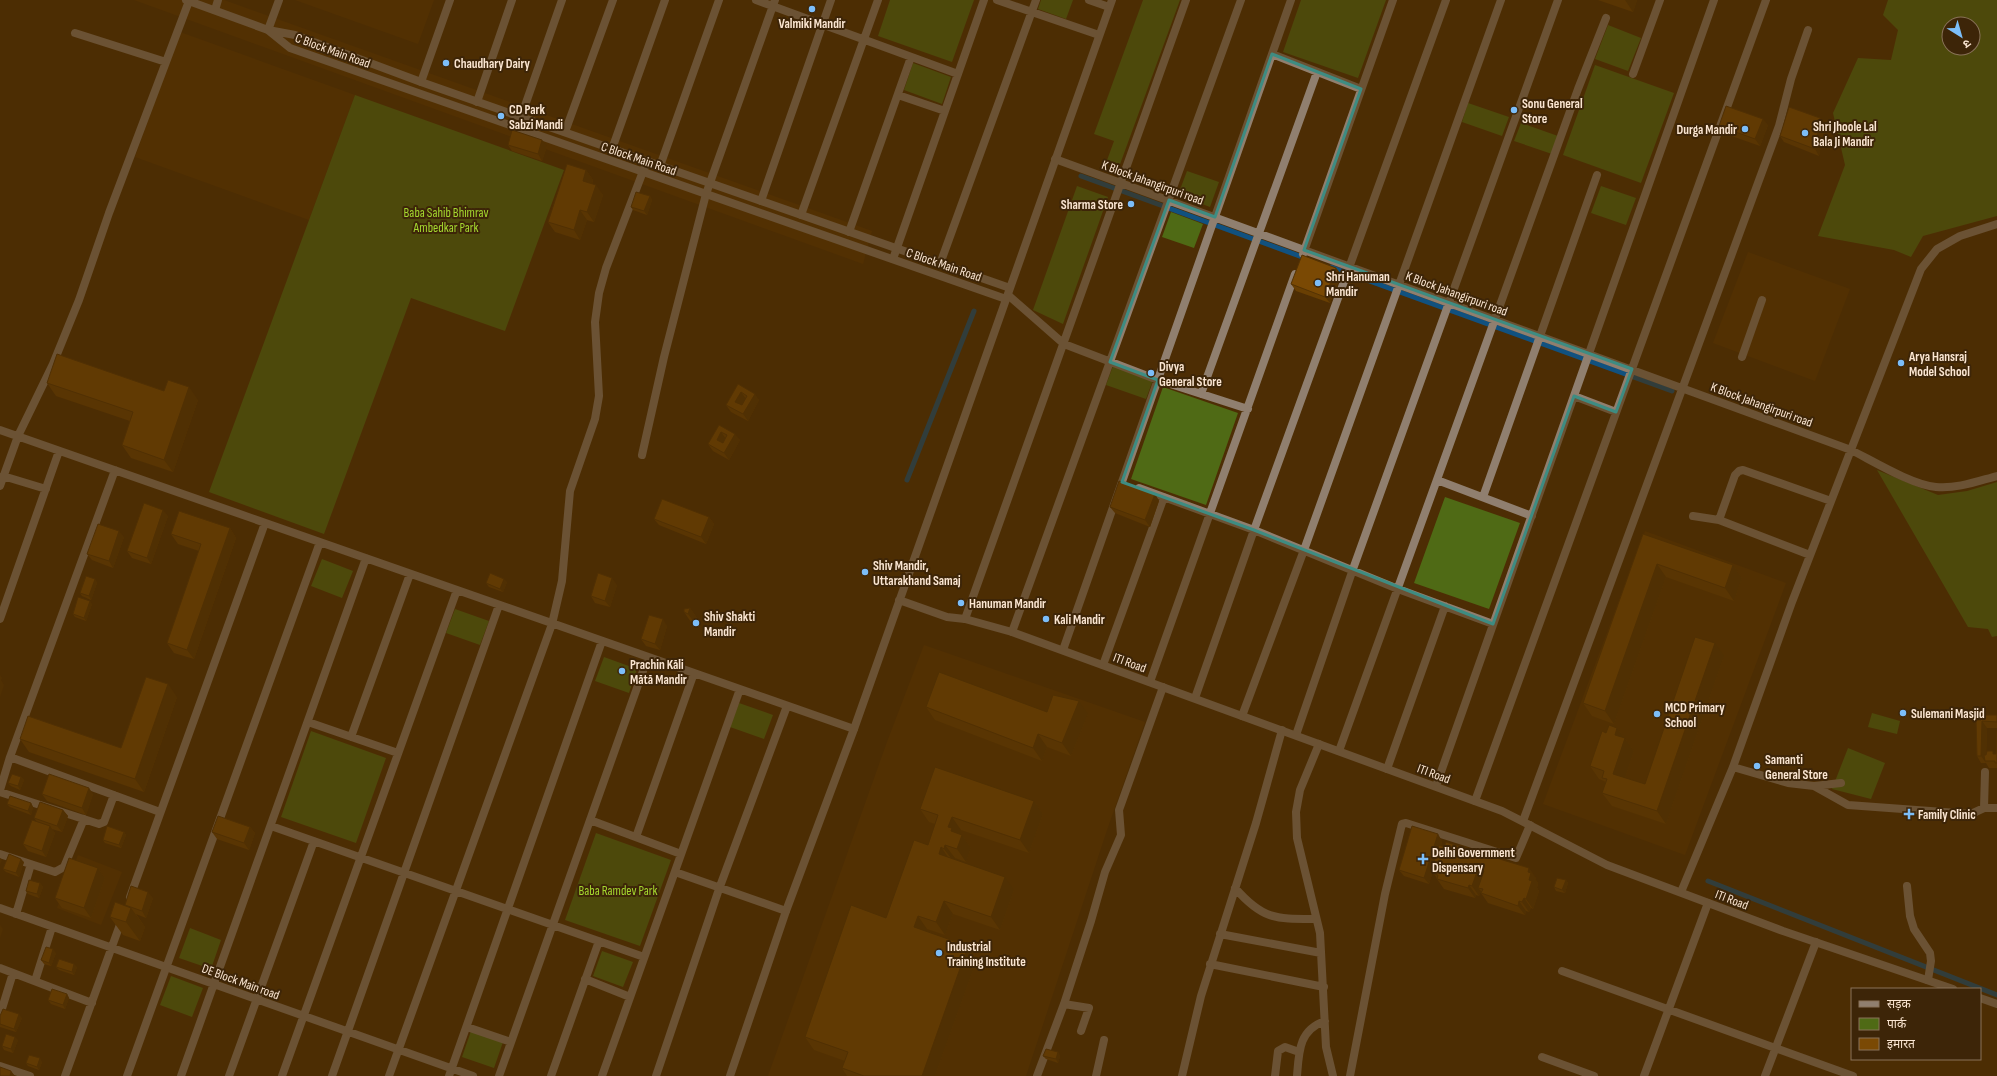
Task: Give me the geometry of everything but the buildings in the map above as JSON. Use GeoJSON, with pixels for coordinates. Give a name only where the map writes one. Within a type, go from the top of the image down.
{"type":"FeatureCollection","features":[{"type":"Feature","properties":{"kind":"street"},"geometry":{"type":"LineString","coordinates":[[215,10],[218,0]]}},
{"type":"Feature","properties":{"kind":"street"},"geometry":{"type":"LineString","coordinates":[[268,30],[279,0]]}},
{"type":"Feature","properties":{"kind":"street"},"geometry":{"type":"LineString","coordinates":[[421,82],[450,0]]}},
{"type":"Feature","properties":{"kind":"street"},"geometry":{"type":"LineString","coordinates":[[476,102],[512,0]]}},
{"type":"Feature","properties":{"kind":"street"},"geometry":{"type":"LineString","coordinates":[[521,117],[562,0]]}},
{"type":"Feature","properties":{"kind":"street"},"geometry":{"type":"LineString","coordinates":[[565,132],[613,0]]}},
{"type":"Feature","properties":{"kind":"street"},"geometry":{"type":"LineString","coordinates":[[612,149],[665,0]]}},
{"type":"Feature","properties":{"kind":"street"},"geometry":{"type":"LineString","coordinates":[[660,166],[719,0]]}},
{"type":"Feature","properties":{"kind":"street"},"geometry":{"type":"LineString","coordinates":[[756,0],[774,2],[863,40],[958,74]]}},
{"type":"Feature","properties":{"kind":"street"},"geometry":{"type":"LineString","coordinates":[[761,201],[831,0]]}},
{"type":"Feature","properties":{"kind":"street"},"geometry":{"type":"LineString","coordinates":[[802,215],[878,0]]}},
{"type":"Feature","properties":{"kind":"street"},"geometry":{"type":"LineString","coordinates":[[893,259],[984,0]]}},
{"type":"Feature","properties":{"kind":"street"},"geometry":{"type":"LineString","coordinates":[[996,0],[1099,35]]}},
{"type":"Feature","properties":{"kind":"street"},"geometry":{"type":"LineString","coordinates":[[940,264],[1036,0]]}},
{"type":"Feature","properties":{"kind":"street"},"geometry":{"type":"LineString","coordinates":[[730,1076],[786,911],[854,729],[1111,4],[1089,0]]}},
{"type":"Feature","properties":{"kind":"street"},"geometry":{"type":"LineString","coordinates":[[965,619],[1186,0]]}},
{"type":"Feature","properties":{"kind":"street"},"geometry":{"type":"LineString","coordinates":[[1012,632],[1241,0]]}},
{"type":"Feature","properties":{"kind":"street"},"geometry":{"type":"LineString","coordinates":[[1063,650],[1291,0]]}},
{"type":"Feature","properties":{"kind":"street"},"geometry":{"type":"LineString","coordinates":[[1150,682],[1393,0]]}},
{"type":"Feature","properties":{"kind":"street"},"geometry":{"type":"LineString","coordinates":[[1195,698],[1254,530],[1446,0]]}},
{"type":"Feature","properties":{"kind":"street"},"geometry":{"type":"LineString","coordinates":[[1242,716],[1304,550],[1501,0]]}},
{"type":"Feature","properties":{"kind":"street"},"geometry":{"type":"LineString","coordinates":[[1296,735],[1353,569],[1558,0]]}},
{"type":"Feature","properties":{"kind":"street"},"geometry":{"type":"LineString","coordinates":[[1633,74],[1660,0]]}},
{"type":"Feature","properties":{"kind":"street"},"geometry":{"type":"LineString","coordinates":[[1436,786],[1714,0]]}},
{"type":"Feature","properties":{"kind":"street"},"geometry":{"type":"LineString","coordinates":[[1475,801],[1766,0]]}},
{"type":"Feature","properties":{"kind":"street"},"geometry":{"type":"LineString","coordinates":[[0,486],[18,436],[53,364],[79,300],[109,213],[188,1]]}},
{"type":"Feature","properties":{"kind":"street","name":"C Block Main Road"},"geometry":{"type":"LineString","coordinates":[[188,1],[268,30],[295,35],[476,102],[897,248],[940,264],[1008,294]]}},
{"type":"Feature","properties":{"kind":"street"},"geometry":{"type":"LineString","coordinates":[[642,455],[664,357],[706,194],[774,2]]}},
{"type":"Feature","properties":{"kind":"street"},"geometry":{"type":"LineString","coordinates":[[1339,751],[1587,64],[1606,18]]}},
{"type":"Feature","properties":{"kind":"street","name":"C Block Main Road"},"geometry":{"type":"LineString","coordinates":[[268,30],[290,48],[893,259],[1008,294]]}},
{"type":"Feature","properties":{"kind":"street"},"geometry":{"type":"LineString","coordinates":[[1350,1076],[1385,894],[1402,824],[1406,823],[1516,858],[1527,823],[1683,388],[1780,126],[1791,79],[1808,30]]}},
{"type":"Feature","properties":{"kind":"street"},"geometry":{"type":"LineString","coordinates":[[75,32],[166,62]]}},
{"type":"Feature","properties":{"kind":"street"},"geometry":{"type":"LineString","coordinates":[[1272,54],[1361,89]]}},
{"type":"Feature","properties":{"kind":"street"},"geometry":{"type":"LineString","coordinates":[[850,232],[911,57]]}},
{"type":"Feature","properties":{"kind":"street"},"geometry":{"type":"LineString","coordinates":[[1201,394],[1317,72]]}},
{"type":"Feature","properties":{"kind":"street"},"geometry":{"type":"LineString","coordinates":[[898,95],[945,111]]}},
{"type":"Feature","properties":{"kind":"street","name":"K Block Jahangirpuri road"},"geometry":{"type":"LineString","coordinates":[[1056,159],[1851,450],[1912,480],[1936,487],[1961,485],[1997,476]]}},
{"type":"Feature","properties":{"kind":"street"},"geometry":{"type":"LineString","coordinates":[[389,1076],[552,624],[562,581],[570,492],[595,419],[599,396],[595,322],[599,293],[606,268],[647,161]]}},
{"type":"Feature","properties":{"kind":"street"},"geometry":{"type":"LineString","coordinates":[[1483,497],[1597,175]]}},
{"type":"Feature","properties":{"kind":"street"},"geometry":{"type":"LineString","coordinates":[[1681,892],[1733,767],[1810,555],[1921,269],[1937,249],[1960,236],[1997,224]]}},
{"type":"Feature","properties":{"kind":"street"},"geometry":{"type":"LineString","coordinates":[[1008,294],[1064,344],[1158,380],[1248,409]]}},
{"type":"Feature","properties":{"kind":"street"},"geometry":{"type":"LineString","coordinates":[[1742,357],[1762,300]]}},
{"type":"Feature","properties":{"kind":"street"},"geometry":{"type":"LineString","coordinates":[[1574,396],[1616,412]]}},
{"type":"Feature","properties":{"kind":"street"},"geometry":{"type":"LineString","coordinates":[[0,430],[854,729]]}},
{"type":"Feature","properties":{"kind":"street"},"geometry":{"type":"LineString","coordinates":[[0,619],[59,451]]}},
{"type":"Feature","properties":{"kind":"street"},"geometry":{"type":"LineString","coordinates":[[114,796],[102,824],[0,791],[10,757],[115,470]]}},
{"type":"Feature","properties":{"kind":"street"},"geometry":{"type":"LineString","coordinates":[[1719,520],[1735,475],[1739,471],[1744,470],[1831,501]]}},
{"type":"Feature","properties":{"kind":"street"},"geometry":{"type":"LineString","coordinates":[[3,476],[46,489]]}},
{"type":"Feature","properties":{"kind":"street"},"geometry":{"type":"LineString","coordinates":[[1437,480],[1532,516]]}},
{"type":"Feature","properties":{"kind":"street"},"geometry":{"type":"LineString","coordinates":[[1122,482],[1254,530],[1353,569],[1398,589],[1493,624]]}},
{"type":"Feature","properties":{"kind":"street"},"geometry":{"type":"LineString","coordinates":[[1103,665],[1164,497]]}},
{"type":"Feature","properties":{"kind":"street"},"geometry":{"type":"LineString","coordinates":[[1693,516],[1719,520],[1810,555]]}},
{"type":"Feature","properties":{"kind":"street"},"geometry":{"type":"LineString","coordinates":[[65,1076],[265,523]]}},
{"type":"Feature","properties":{"kind":"street"},"geometry":{"type":"LineString","coordinates":[[127,1076],[320,542]]}},
{"type":"Feature","properties":{"kind":"street"},"geometry":{"type":"LineString","coordinates":[[181,1076],[366,558]]}},
{"type":"Feature","properties":{"kind":"street"},"geometry":{"type":"LineString","coordinates":[[351,737],[410,574]]}},
{"type":"Feature","properties":{"kind":"street"},"geometry":{"type":"LineString","coordinates":[[282,1076],[457,590]]}},
{"type":"Feature","properties":{"kind":"street","name":"ITI Road"},"geometry":{"type":"LineString","coordinates":[[899,600],[947,616],[965,619],[1012,632],[1502,810],[1607,865],[1816,942],[1950,988]]}},
{"type":"Feature","properties":{"kind":"street"},"geometry":{"type":"LineString","coordinates":[[332,1076],[499,605]]}},
{"type":"Feature","properties":{"kind":"street"},"geometry":{"type":"LineString","coordinates":[[1387,769],[1445,606]]}},
{"type":"Feature","properties":{"kind":"street"},"geometry":{"type":"LineString","coordinates":[[451,1072],[602,641]]}},
{"type":"Feature","properties":{"kind":"street"},"geometry":{"type":"LineString","coordinates":[[499,1076],[648,657]]}},
{"type":"Feature","properties":{"kind":"street"},"geometry":{"type":"LineString","coordinates":[[636,837],[694,673]]}},
{"type":"Feature","properties":{"kind":"street"},"geometry":{"type":"LineString","coordinates":[[1037,1076],[1064,1004],[1105,872],[1121,835],[1119,810],[1163,687]]}},
{"type":"Feature","properties":{"kind":"street"},"geometry":{"type":"LineString","coordinates":[[602,1076],[740,689]]}},
{"type":"Feature","properties":{"kind":"street"},"geometry":{"type":"LineString","coordinates":[[656,1076],[720,888],[787,706]]}},
{"type":"Feature","properties":{"kind":"street"},"geometry":{"type":"LineString","coordinates":[[308,722],[398,753]]}},
{"type":"Feature","properties":{"kind":"street"},"geometry":{"type":"LineString","coordinates":[[1182,1076],[1210,964],[1256,823],[1282,730]]}},
{"type":"Feature","properties":{"kind":"street"},"geometry":{"type":"LineString","coordinates":[[1319,744],[1300,790],[1296,812],[1297,838],[1316,919],[1324,987],[1326,1047],[1333,1076]]}},
{"type":"Feature","properties":{"kind":"street"},"geometry":{"type":"LineString","coordinates":[[10,757],[160,812]]}},
{"type":"Feature","properties":{"kind":"street"},"geometry":{"type":"LineString","coordinates":[[1733,767],[1788,783],[1814,786],[1841,783]]}},
{"type":"Feature","properties":{"kind":"street"},"geometry":{"type":"LineString","coordinates":[[1984,808],[1985,772]]}},
{"type":"Feature","properties":{"kind":"street"},"geometry":{"type":"LineString","coordinates":[[1814,786],[1848,805],[1971,814],[1984,808],[1997,808]]}},
{"type":"Feature","properties":{"kind":"street"},"geometry":{"type":"LineString","coordinates":[[0,854],[56,872],[61,871],[64,868],[84,819]]}},
{"type":"Feature","properties":{"kind":"street"},"geometry":{"type":"LineString","coordinates":[[590,820],[681,854]]}},
{"type":"Feature","properties":{"kind":"street"},"geometry":{"type":"LineString","coordinates":[[271,826],[644,957]]}},
{"type":"Feature","properties":{"kind":"street"},"geometry":{"type":"LineString","coordinates":[[229,1076],[314,840]]}},
{"type":"Feature","properties":{"kind":"street"},"geometry":{"type":"LineString","coordinates":[[16,914],[31,864]]}},
{"type":"Feature","properties":{"kind":"street"},"geometry":{"type":"LineString","coordinates":[[674,872],[786,911]]}},
{"type":"Feature","properties":{"kind":"street"},"geometry":{"type":"LineString","coordinates":[[1907,886],[1910,916],[1914,930],[1930,953],[1931,961],[1928,980]]}},
{"type":"Feature","properties":{"kind":"street"},"geometry":{"type":"LineString","coordinates":[[1235,888],[1247,902],[1260,911],[1273,917],[1316,919]]}},
{"type":"Feature","properties":{"kind":"street"},"geometry":{"type":"LineString","coordinates":[[1644,1076],[1708,903]]}},
{"type":"Feature","properties":{"kind":"street","name":"DE Block Main road"},"geometry":{"type":"LineString","coordinates":[[0,908],[399,1050],[451,1072],[473,1076]]}},
{"type":"Feature","properties":{"kind":"street"},"geometry":{"type":"LineString","coordinates":[[35,981],[52,927]]}},
{"type":"Feature","properties":{"kind":"street"},"geometry":{"type":"LineString","coordinates":[[1220,934],[1321,953]]}},
{"type":"Feature","properties":{"kind":"street"},"geometry":{"type":"LineString","coordinates":[[551,1076],[599,941]]}},
{"type":"Feature","properties":{"kind":"street"},"geometry":{"type":"LineString","coordinates":[[1764,1076],[1816,942]]}},
{"type":"Feature","properties":{"kind":"street"},"geometry":{"type":"LineString","coordinates":[[1210,964],[1324,987]]}},
{"type":"Feature","properties":{"kind":"street"},"geometry":{"type":"LineString","coordinates":[[0,968],[92,1002]]}},
{"type":"Feature","properties":{"kind":"street"},"geometry":{"type":"LineString","coordinates":[[1562,971],[1853,1076]]}},
{"type":"Feature","properties":{"kind":"street"},"geometry":{"type":"LineString","coordinates":[[0,1015],[13,973]]}},
{"type":"Feature","properties":{"kind":"street"},"geometry":{"type":"LineString","coordinates":[[585,979],[630,997]]}},
{"type":"Feature","properties":{"kind":"street"},"geometry":{"type":"LineString","coordinates":[[1981,998],[1997,1004]]}},
{"type":"Feature","properties":{"kind":"street"},"geometry":{"type":"LineString","coordinates":[[1064,1004],[1089,1008],[1081,1031]]}},
{"type":"Feature","properties":{"kind":"street"},"geometry":{"type":"LineString","coordinates":[[1297,1076],[1302,1039],[1314,1024],[1325,1021]]}},
{"type":"Feature","properties":{"kind":"street"},"geometry":{"type":"LineString","coordinates":[[467,1027],[511,1042]]}},
{"type":"Feature","properties":{"kind":"street"},"geometry":{"type":"LineString","coordinates":[[1096,1076],[1104,1040]]}},
{"type":"Feature","properties":{"kind":"street"},"geometry":{"type":"LineString","coordinates":[[1276,1076],[1278,1051],[1284,1047],[1300,1052]]}},
{"type":"Feature","properties":{"kind":"street"},"geometry":{"type":"LineString","coordinates":[[1542,1057],[1594,1076]]}},
{"type":"Feature","properties":{"kind":"street"},"geometry":{"type":"LineString","coordinates":[[0,1066],[30,1076]]}},
{"type":"Feature","properties":{"kind":"highlighted area"},"geometry":{"type":"Polygon","coordinates":[[[1272,54],[1361,89],[1304,250],[1632,369],[1616,412],[1574,396],[1493,624],[1254,530],[1122,482],[1158,380],[1110,362],[1169,200],[1215,217],[1272,54]]]}},
{"type":"Feature","properties":{"kind":"shaded area","name":"CD Park Sabzi Mandi"},"geometry":{"type":"Polygon","coordinates":[[[134,0],[224,0],[872,231],[863,264],[134,0]]]}},
{"type":"Feature","properties":{"kind":"shaded area"},"geometry":{"type":"Polygon","coordinates":[[[295,0],[434,0],[418,44],[295,0]]]}},
{"type":"Feature","properties":{"kind":"shaded area"},"geometry":{"type":"Polygon","coordinates":[[[180,32],[355,95],[309,220],[135,157],[180,32]]]}},
{"type":"Feature","properties":{"kind":"shaded area"},"geometry":{"type":"Polygon","coordinates":[[[1748,252],[1850,289],[1815,381],[1713,343],[1748,252]]]}},
{"type":"Feature","properties":{"kind":"shaded area","name":"MCD Primary School"},"geometry":{"type":"Polygon","coordinates":[[[1645,531],[1786,583],[1685,855],[1543,804],[1645,531]]]}},
{"type":"Feature","properties":{"kind":"shaded area","name":"Industrial Training Institute"},"geometry":{"type":"Polygon","coordinates":[[[924,645],[1145,722],[1107,830],[1026,1076],[768,1076],[887,742],[924,645]]]}},
{"type":"Feature","properties":{"kind":"shaded area"},"geometry":{"type":"Polygon","coordinates":[[[78,855],[122,872],[101,925],[57,908],[78,855]]]}},
{"type":"Feature","properties":{"kind":"green space"},"geometry":{"type":"Polygon","coordinates":[[[890,0],[974,0],[952,62],[878,36],[890,0]]]}},
{"type":"Feature","properties":{"kind":"green space"},"geometry":{"type":"Polygon","coordinates":[[[1041,0],[1073,0],[1066,19],[1038,9],[1041,0]]]}},
{"type":"Feature","properties":{"kind":"green space"},"geometry":{"type":"Polygon","coordinates":[[[1143,0],[1180,0],[1119,167],[1106,163],[1114,141],[1094,134],[1143,0]]]}},
{"type":"Feature","properties":{"kind":"green space"},"geometry":{"type":"Polygon","coordinates":[[[1301,0],[1386,0],[1358,78],[1283,52],[1301,0]]]}},
{"type":"Feature","properties":{"kind":"green space"},"geometry":{"type":"Polygon","coordinates":[[[1888,0],[1997,0],[1997,216],[1923,236],[1911,257],[1894,250],[1818,236],[1845,165],[1833,113],[1858,58],[1891,60],[1898,30],[1883,15],[1888,0]]]}},
{"type":"Feature","properties":{"kind":"green space"},"geometry":{"type":"Polygon","coordinates":[[[1608,25],[1641,38],[1628,71],[1595,59],[1608,25]]]}},
{"type":"Feature","properties":{"kind":"green space"},"geometry":{"type":"Polygon","coordinates":[[[913,63],[951,77],[942,104],[904,90],[913,63]]]}},
{"type":"Feature","properties":{"kind":"green space"},"geometry":{"type":"Polygon","coordinates":[[[1595,65],[1674,93],[1641,183],[1563,155],[1595,65]]]}},
{"type":"Feature","properties":{"kind":"green space","name":"Baba Sahib Bhimrav Ambedkar Park"},"geometry":{"type":"Polygon","coordinates":[[[355,95],[564,170],[505,331],[411,298],[324,534],[209,492],[355,95]]]}},
{"type":"Feature","properties":{"kind":"green space"},"geometry":{"type":"Polygon","coordinates":[[[1468,103],[1509,117],[1502,136],[1462,122],[1468,103]]]}},
{"type":"Feature","properties":{"kind":"green space"},"geometry":{"type":"Polygon","coordinates":[[[1521,123],[1558,136],[1552,154],[1514,141],[1521,123]]]}},
{"type":"Feature","properties":{"kind":"green space"},"geometry":{"type":"Polygon","coordinates":[[[1187,171],[1219,182],[1210,207],[1178,195],[1187,171]]]}},
{"type":"Feature","properties":{"kind":"green space"},"geometry":{"type":"Polygon","coordinates":[[[1077,186],[1108,197],[1063,324],[1033,310],[1077,186]]]}},
{"type":"Feature","properties":{"kind":"green space"},"geometry":{"type":"Polygon","coordinates":[[[1601,186],[1636,198],[1626,225],[1591,213],[1601,186]]]}},
{"type":"Feature","properties":{"kind":"green space"},"geometry":{"type":"Polygon","coordinates":[[[1171,212],[1203,224],[1194,248],[1162,237],[1171,212]]]}},
{"type":"Feature","properties":{"kind":"green space"},"geometry":{"type":"Polygon","coordinates":[[[1113,366],[1153,380],[1146,399],[1106,385],[1113,366]]]}},
{"type":"Feature","properties":{"kind":"green space"},"geometry":{"type":"Polygon","coordinates":[[[1163,387],[1238,413],[1206,505],[1131,479],[1163,387]]]}},
{"type":"Feature","properties":{"kind":"green space"},"geometry":{"type":"Polygon","coordinates":[[[1877,470],[1938,495],[1967,491],[1997,482],[1997,636],[1992,637],[1988,629],[1968,627],[1877,470]]]}},
{"type":"Feature","properties":{"kind":"green space"},"geometry":{"type":"Polygon","coordinates":[[[1445,497],[1520,523],[1489,609],[1414,583],[1445,497]]]}},
{"type":"Feature","properties":{"kind":"green space"},"geometry":{"type":"Polygon","coordinates":[[[322,559],[353,571],[342,598],[311,586],[322,559]]]}},
{"type":"Feature","properties":{"kind":"green space"},"geometry":{"type":"Polygon","coordinates":[[[455,609],[489,621],[480,645],[446,633],[455,609]]]}},
{"type":"Feature","properties":{"kind":"green space"},"geometry":{"type":"Polygon","coordinates":[[[604,657],[637,669],[629,693],[595,681],[604,657]]]}},
{"type":"Feature","properties":{"kind":"green space"},"geometry":{"type":"Polygon","coordinates":[[[739,703],[773,715],[764,739],[730,727],[739,703]]]}},
{"type":"Feature","properties":{"kind":"green space"},"geometry":{"type":"Polygon","coordinates":[[[1872,713],[1900,721],[1897,734],[1868,727],[1872,713]]]}},
{"type":"Feature","properties":{"kind":"green space"},"geometry":{"type":"Polygon","coordinates":[[[311,731],[386,758],[356,843],[281,817],[311,731]]]}},
{"type":"Feature","properties":{"kind":"green space"},"geometry":{"type":"Polygon","coordinates":[[[1848,748],[1885,763],[1871,799],[1832,789],[1848,748]]]}},
{"type":"Feature","properties":{"kind":"green space","name":"Baba Ramdev Park"},"geometry":{"type":"Polygon","coordinates":[[[596,833],[671,860],[640,946],[565,920],[596,833]]]}},
{"type":"Feature","properties":{"kind":"green space"},"geometry":{"type":"Polygon","coordinates":[[[190,928],[221,940],[211,969],[179,958],[190,928]]]}},
{"type":"Feature","properties":{"kind":"green space"},"geometry":{"type":"Polygon","coordinates":[[[602,951],[633,962],[623,987],[593,976],[602,951]]]}},
{"type":"Feature","properties":{"kind":"green space"},"geometry":{"type":"Polygon","coordinates":[[[171,976],[203,988],[192,1017],[160,1005],[171,976]]]}},
{"type":"Feature","properties":{"kind":"green space"},"geometry":{"type":"Polygon","coordinates":[[[471,1031],[503,1042],[494,1068],[462,1057],[471,1031]]]}},
{"type":"Feature","properties":{"kind":"waterway"},"geometry":{"type":"LineString","coordinates":[[1081,176],[1305,258]]}},
{"type":"Feature","properties":{"kind":"waterway"},"geometry":{"type":"LineString","coordinates":[[1331,267],[1672,391]]}},
{"type":"Feature","properties":{"kind":"waterway"},"geometry":{"type":"LineString","coordinates":[[907,480],[974,311]]}},
{"type":"Feature","properties":{"kind":"waterway"},"geometry":{"type":"LineString","coordinates":[[1708,881],[1979,988]]}},
{"type":"Feature","properties":{"kind":"waterway"},"geometry":{"type":"LineString","coordinates":[[1981,989],[1997,995]]}},
{"type":"Feature","properties":{"kind":"place","name":"Valmiki Mandir"},"geometry":{"type":"Point","coordinates":[812,9]}},
{"type":"Feature","properties":{"kind":"place","name":"Chaudhary Dairy"},"geometry":{"type":"Point","coordinates":[446,63]}},
{"type":"Feature","properties":{"kind":"place","name":"Sonu General Store"},"geometry":{"type":"Point","coordinates":[1514,110]}},
{"type":"Feature","properties":{"kind":"place","name":"CD Park Sabzi Mandi"},"geometry":{"type":"Point","coordinates":[501,116]}},
{"type":"Feature","properties":{"kind":"place","name":"Durga Mandir"},"geometry":{"type":"Point","coordinates":[1745,129]}},
{"type":"Feature","properties":{"kind":"place","name":"Shri Jhoole Lal Bala Ji Mandir"},"geometry":{"type":"Point","coordinates":[1805,133]}},
{"type":"Feature","properties":{"kind":"place","name":"Sharma Store"},"geometry":{"type":"Point","coordinates":[1131,204]}},
{"type":"Feature","properties":{"kind":"place","name":"Shri Hanuman Mandir"},"geometry":{"type":"Point","coordinates":[1318,283]}},
{"type":"Feature","properties":{"kind":"place","name":"Arya Hansraj Model School"},"geometry":{"type":"Point","coordinates":[1901,363]}},
{"type":"Feature","properties":{"kind":"place","name":"Divya General Store"},"geometry":{"type":"Point","coordinates":[1151,373]}},
{"type":"Feature","properties":{"kind":"place","name":"Shiv Mandir, Uttarakhand Samaj"},"geometry":{"type":"Point","coordinates":[865,572]}},
{"type":"Feature","properties":{"kind":"place","name":"Hanuman Mandir"},"geometry":{"type":"Point","coordinates":[961,603]}},
{"type":"Feature","properties":{"kind":"place","name":"Kali Mandir"},"geometry":{"type":"Point","coordinates":[1046,619]}},
{"type":"Feature","properties":{"kind":"place","name":"Shiv Shakti Mandir"},"geometry":{"type":"Point","coordinates":[696,623]}},
{"type":"Feature","properties":{"kind":"place","name":"Prachin Kāli Mātā Mandir"},"geometry":{"type":"Point","coordinates":[622,671]}},
{"type":"Feature","properties":{"kind":"place","name":"Sulemani Masjid"},"geometry":{"type":"Point","coordinates":[1903,713]}},
{"type":"Feature","properties":{"kind":"place","name":"MCD Primary School"},"geometry":{"type":"Point","coordinates":[1657,714]}},
{"type":"Feature","properties":{"kind":"place","name":"Samanti General Store"},"geometry":{"type":"Point","coordinates":[1757,766]}},
{"type":"Feature","properties":{"kind":"place","name":"Family Clinic"},"geometry":{"type":"Point","coordinates":[1909,814]}},
{"type":"Feature","properties":{"kind":"place","name":"Delhi Government Dispensary"},"geometry":{"type":"Point","coordinates":[1423,859]}},
{"type":"Feature","properties":{"kind":"place","name":"Industrial Training Institute"},"geometry":{"type":"Point","coordinates":[939,953]}}]}
